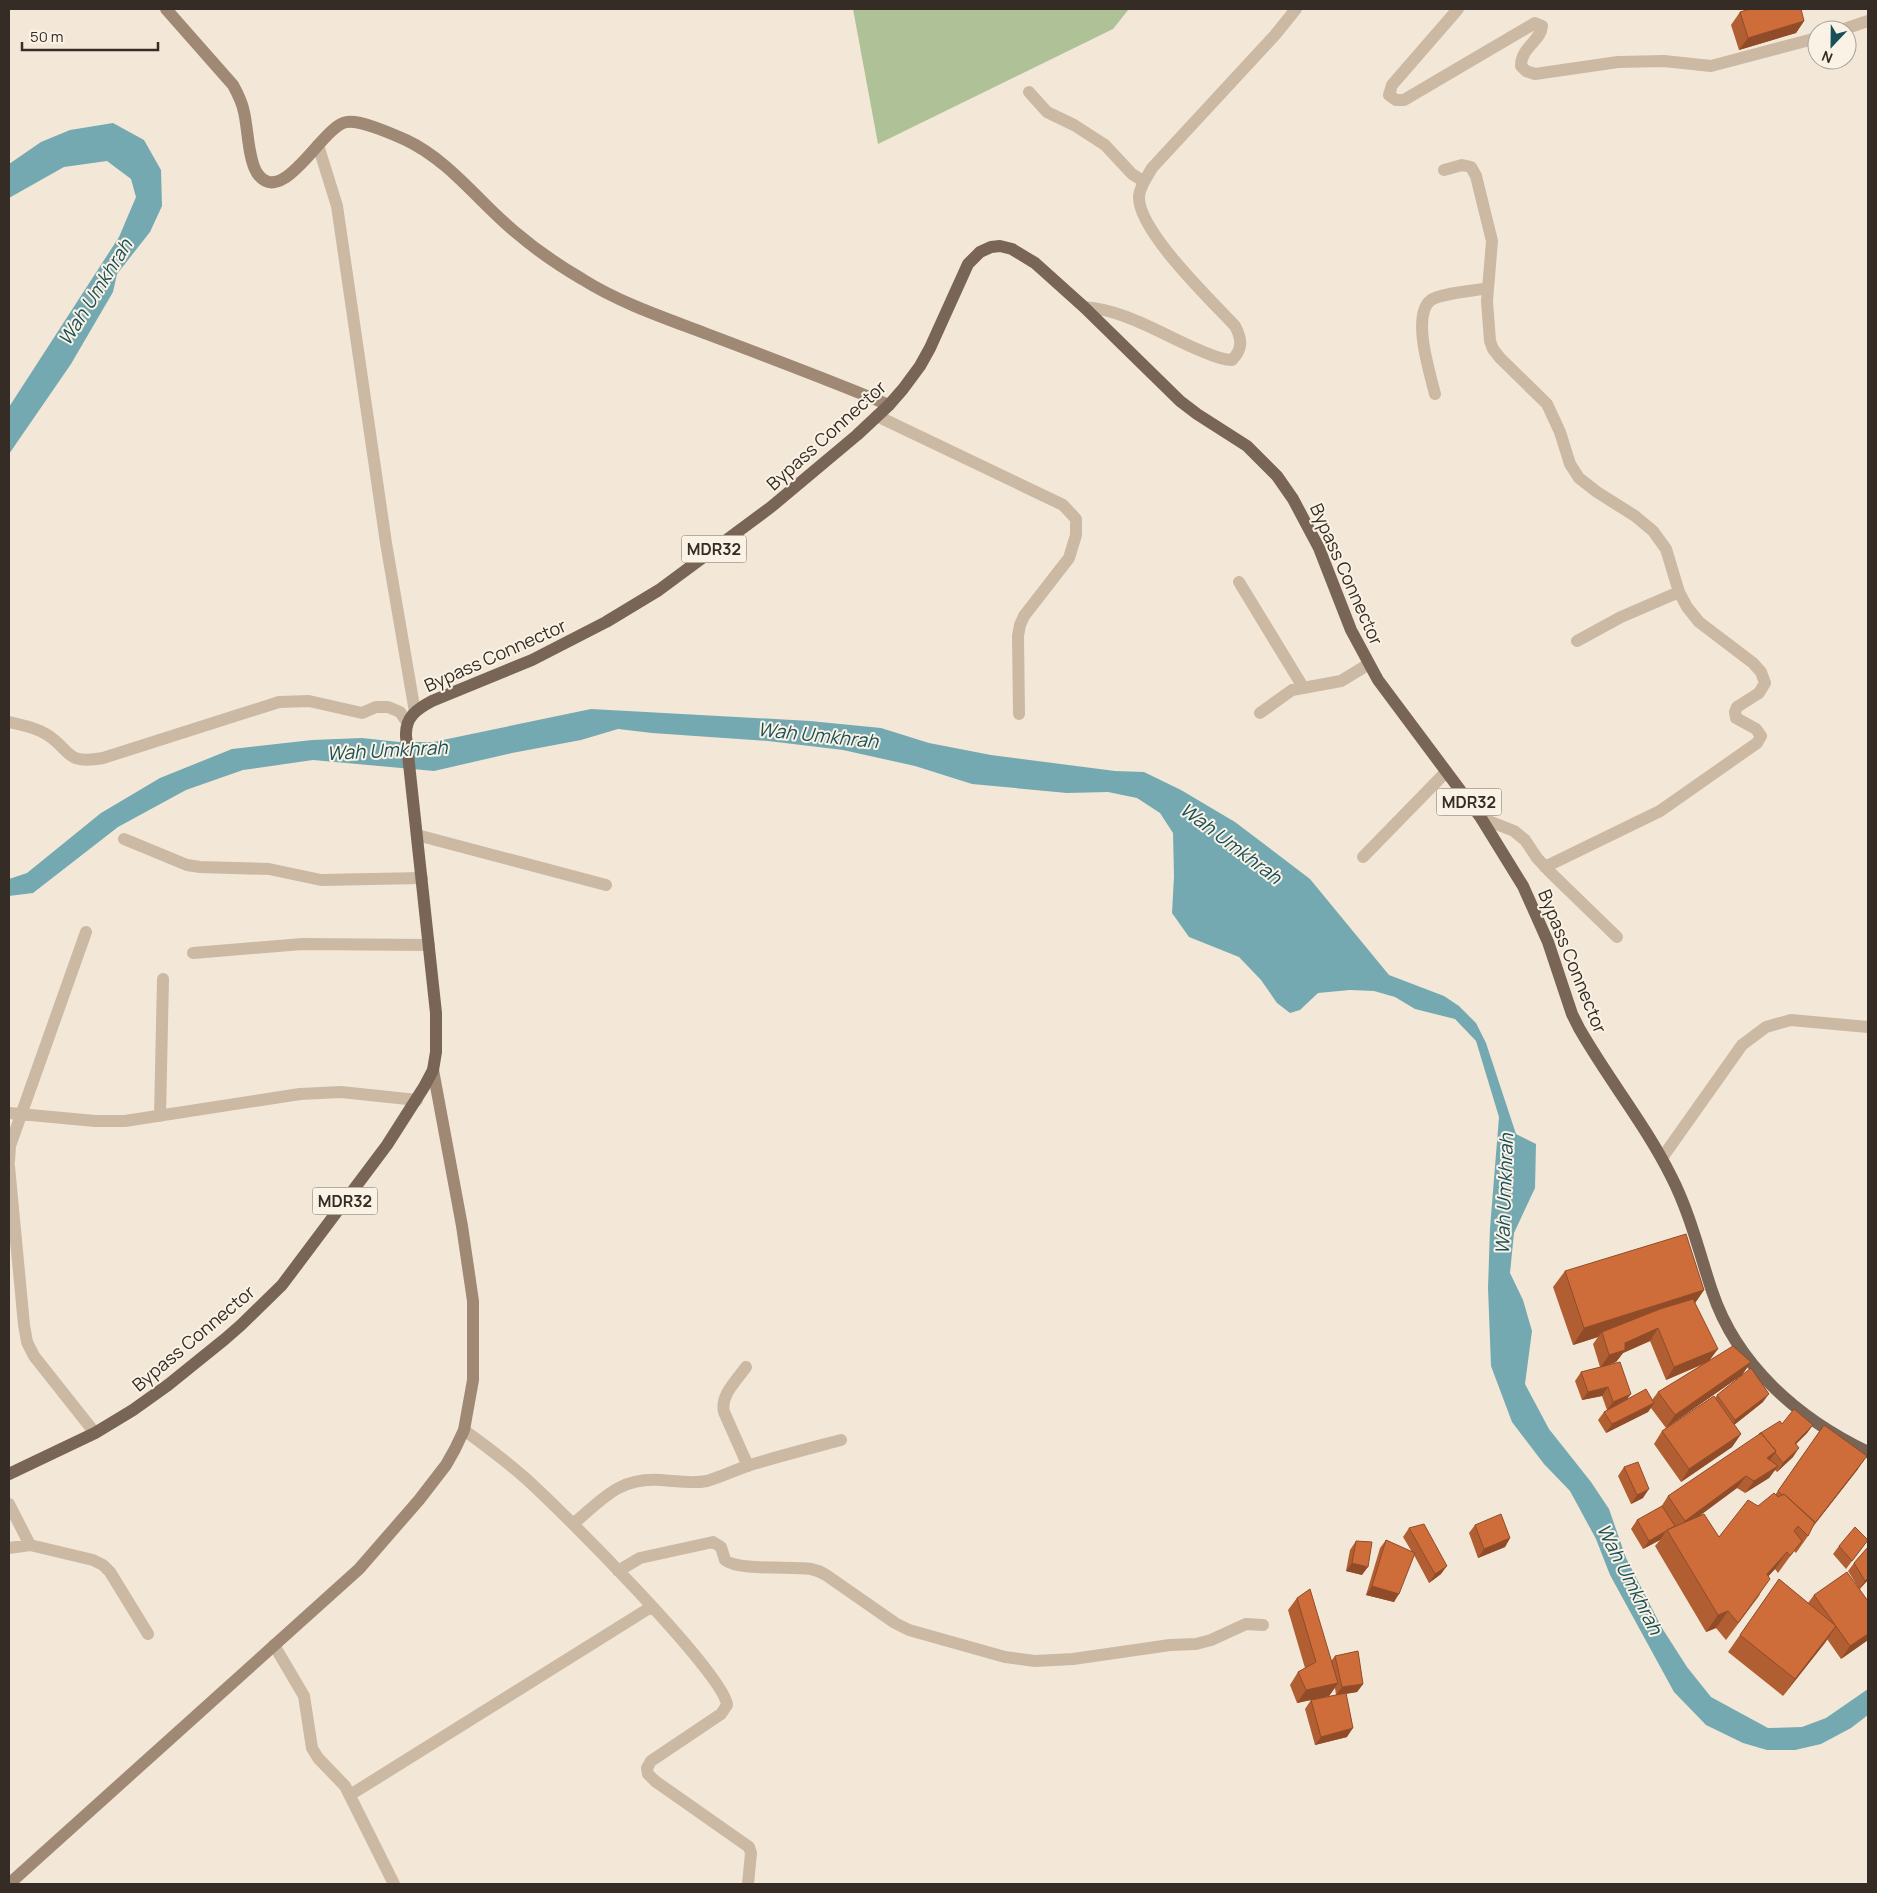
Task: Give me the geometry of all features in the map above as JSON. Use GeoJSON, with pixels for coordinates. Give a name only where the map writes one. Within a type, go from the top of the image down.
{"type":"FeatureCollection","features":[{"type":"Feature","properties":{"kind":"main road","name":"Bypass Connector"},"geometry":{"type":"LineString","coordinates":[[9,1474],[96,1433],[133,1410],[168,1385],[242,1325],[282,1285],[312,1246],[392,1139],[417,1100],[433,1070],[436,1052],[436,1023],[406,736],[411,717],[432,701],[540,656],[606,622],[659,590],[771,507],[818,469],[889,404],[920,366],[968,264],[980,252],[991,247],[1000,246],[1012,249],[1035,263],[1084,307],[1180,401],[1247,446],[1277,476],[1293,498],[1309,526],[1351,630],[1369,664],[1400,711],[1482,818],[1523,886],[1540,920],[1572,1014],[1579,1028],[1662,1158],[1685,1207],[1718,1308],[1739,1347],[1750,1362],[1786,1400],[1820,1426],[1868,1452]]}},
{"type":"Feature","properties":{"kind":"street"},"geometry":{"type":"LineString","coordinates":[[166,9],[233,85],[240,98],[244,113],[253,162],[262,178],[277,182],[284,179],[302,164],[332,129],[339,124],[348,122],[375,128],[407,141],[429,154],[451,170],[525,240],[582,279],[607,293],[661,316],[889,404]]}},
{"type":"Feature","properties":{"kind":"street"},"geometry":{"type":"LineString","coordinates":[[1084,307],[1102,308],[1120,313],[1224,360],[1232,360],[1240,348],[1241,336],[1235,326],[1172,258],[1148,222],[1139,197],[1144,182],[1152,168],[1275,35],[1296,9]]}},
{"type":"Feature","properties":{"kind":"street"},"geometry":{"type":"LineString","coordinates":[[1458,9],[1392,85],[1389,95],[1396,100],[1404,100],[1535,23],[1542,26],[1541,31],[1524,53],[1521,59],[1521,66],[1526,71],[1535,74],[1618,62],[1664,61],[1711,66],[1807,41]]}},
{"type":"Feature","properties":{"kind":"street"},"geometry":{"type":"LineString","coordinates":[[1029,92],[1047,112],[1074,125],[1105,145],[1132,174],[1144,182]]}},
{"type":"Feature","properties":{"kind":"street"},"geometry":{"type":"LineString","coordinates":[[318,145],[337,206],[411,717]]}},
{"type":"Feature","properties":{"kind":"street"},"geometry":{"type":"LineString","coordinates":[[1444,170],[1462,165],[1471,167],[1476,176],[1492,241],[1488,288],[1488,321],[1490,341],[1493,349],[1547,404],[1555,419],[1570,464],[1579,478],[1635,516],[1653,532],[1666,549],[1679,592],[1687,607],[1699,622],[1753,663],[1761,672],[1765,683],[1759,693],[1737,707],[1735,712],[1736,718],[1756,729],[1761,736],[1757,742],[1660,811],[1545,867]]}},
{"type":"Feature","properties":{"kind":"street"},"geometry":{"type":"LineString","coordinates":[[1435,394],[1423,340],[1421,320],[1425,308],[1432,300],[1488,288]]}},
{"type":"Feature","properties":{"kind":"street"},"geometry":{"type":"LineString","coordinates":[[877,416],[1064,505],[1076,518],[1076,535],[1069,558],[1024,616],[1020,625],[1018,636],[1019,714]]}},
{"type":"Feature","properties":{"kind":"street"},"geometry":{"type":"LineString","coordinates":[[1239,582],[1303,687]]}},
{"type":"Feature","properties":{"kind":"street"},"geometry":{"type":"LineString","coordinates":[[1577,641],[1621,617],[1679,592]]}},
{"type":"Feature","properties":{"kind":"street"},"geometry":{"type":"LineString","coordinates":[[1260,713],[1292,690],[1340,682],[1369,664]]}},
{"type":"Feature","properties":{"kind":"street"},"geometry":{"type":"LineString","coordinates":[[9,722],[47,734],[70,756],[85,761],[103,758],[279,702],[309,701],[362,713],[376,707],[388,706],[411,717]]}},
{"type":"Feature","properties":{"kind":"street"},"geometry":{"type":"LineString","coordinates":[[1363,857],[1446,772]]}},
{"type":"Feature","properties":{"kind":"street"},"geometry":{"type":"LineString","coordinates":[[1482,818],[1514,831],[1525,840],[1545,867],[1617,937]]}},
{"type":"Feature","properties":{"kind":"street"},"geometry":{"type":"LineString","coordinates":[[417,835],[606,885]]}},
{"type":"Feature","properties":{"kind":"street"},"geometry":{"type":"LineString","coordinates":[[124,839],[187,865],[200,867],[269,869],[321,880],[422,878]]}},
{"type":"Feature","properties":{"kind":"street"},"geometry":{"type":"LineString","coordinates":[[9,1161],[15,1113],[28,1097],[86,932]]}},
{"type":"Feature","properties":{"kind":"street"},"geometry":{"type":"LineString","coordinates":[[193,953],[302,944],[429,945]]}},
{"type":"Feature","properties":{"kind":"street"},"geometry":{"type":"LineString","coordinates":[[160,1116],[163,979]]}},
{"type":"Feature","properties":{"kind":"street"},"geometry":{"type":"LineString","coordinates":[[1662,1158],[1742,1044],[1766,1028],[1791,1020],[1868,1027]]}},
{"type":"Feature","properties":{"kind":"street"},"geometry":{"type":"LineString","coordinates":[[9,1884],[274,1645],[304,1621],[359,1569],[446,1466],[464,1430],[473,1380],[473,1301],[462,1226],[433,1070]]}},
{"type":"Feature","properties":{"kind":"street"},"geometry":{"type":"LineString","coordinates":[[15,1113],[95,1121],[125,1121],[300,1094],[340,1092],[417,1100]]}},
{"type":"Feature","properties":{"kind":"street"},"geometry":{"type":"LineString","coordinates":[[9,1166],[27,1342],[44,1370],[96,1433]]}},
{"type":"Feature","properties":{"kind":"street"},"geometry":{"type":"LineString","coordinates":[[746,1367],[729,1390],[723,1405],[724,1412],[748,1466]]}},
{"type":"Feature","properties":{"kind":"street"},"geometry":{"type":"LineString","coordinates":[[464,1430],[523,1476],[573,1524],[710,1673],[724,1695],[727,1706],[721,1714],[651,1761],[647,1768],[648,1774],[655,1781],[749,1847],[751,1852],[748,1884]]}},
{"type":"Feature","properties":{"kind":"street"},"geometry":{"type":"LineString","coordinates":[[573,1524],[617,1488],[634,1481],[654,1480],[692,1483],[708,1481],[748,1466],[841,1440]]}},
{"type":"Feature","properties":{"kind":"street"},"geometry":{"type":"LineString","coordinates":[[9,1504],[30,1545]]}},
{"type":"Feature","properties":{"kind":"street"},"geometry":{"type":"LineString","coordinates":[[618,1571],[640,1558],[714,1542],[721,1547],[725,1560],[731,1564],[767,1568],[814,1569],[895,1623],[910,1630],[1005,1657],[1034,1661],[1073,1659],[1170,1645],[1196,1644],[1211,1640],[1246,1624],[1263,1625]]}},
{"type":"Feature","properties":{"kind":"street"},"geometry":{"type":"LineString","coordinates":[[9,1548],[30,1545],[93,1560],[103,1565],[110,1572],[148,1634]]}},
{"type":"Feature","properties":{"kind":"street"},"geometry":{"type":"LineString","coordinates":[[350,1795],[651,1608]]}},
{"type":"Feature","properties":{"kind":"street"},"geometry":{"type":"LineString","coordinates":[[274,1645],[304,1696],[312,1748],[318,1758],[350,1795],[394,1884]]}},
{"type":"Feature","properties":{"kind":"green space"},"geometry":{"type":"Polygon","coordinates":[[[853,9],[1129,9],[1113,29],[878,144],[853,9]]]}},
{"type":"Feature","properties":{"kind":"water","name":"Wah Umkhrah"},"geometry":{"type":"Polygon","coordinates":[[[113,123],[144,140],[161,170],[162,206],[150,232],[117,274],[113,292],[71,364],[9,454],[9,407],[119,237],[136,197],[131,179],[107,161],[64,167],[9,198],[9,164],[41,142],[70,130],[113,123]]]}},
{"type":"Feature","properties":{"kind":"water","name":"Wah Umkhrah"},"geometry":{"type":"Polygon","coordinates":[[[591,709],[810,721],[881,728],[929,743],[991,755],[1115,771],[1144,772],[1181,790],[1235,822],[1310,879],[1389,975],[1444,996],[1459,1006],[1476,1023],[1486,1043],[1516,1134],[1536,1144],[1535,1188],[1514,1233],[1510,1273],[1523,1300],[1532,1331],[1525,1384],[1549,1429],[1591,1482],[1609,1509],[1626,1558],[1662,1628],[1687,1667],[1711,1697],[1768,1728],[1802,1727],[1826,1718],[1868,1689],[1868,1715],[1851,1728],[1821,1744],[1795,1750],[1767,1750],[1743,1743],[1706,1725],[1674,1692],[1610,1575],[1596,1539],[1570,1491],[1544,1464],[1512,1422],[1491,1366],[1488,1288],[1490,1228],[1499,1117],[1476,1041],[1455,1019],[1415,1009],[1395,997],[1374,991],[1350,990],[1318,993],[1300,1010],[1290,1013],[1277,1003],[1261,980],[1239,957],[1189,937],[1172,913],[1174,876],[1173,833],[1160,813],[1137,798],[1108,792],[1067,793],[972,784],[915,766],[843,750],[768,741],[618,729],[581,740],[512,753],[434,771],[313,760],[243,770],[186,790],[118,827],[33,893],[9,896],[9,879],[27,873],[101,813],[160,778],[232,749],[312,740],[362,738],[399,742],[433,742],[591,709]]]}},
{"type":"Feature","properties":{"kind":"building"},"geometry":{"type":"Polygon","coordinates":[[[1750,9],[1801,9],[1804,21],[1748,38],[1740,12],[1750,9]]]}},
{"type":"Feature","properties":{"kind":"building"},"geometry":{"type":"Polygon","coordinates":[[[1686,1234],[1704,1290],[1584,1328],[1565,1271],[1686,1234]]]}},
{"type":"Feature","properties":{"kind":"building"},"geometry":{"type":"Polygon","coordinates":[[[1693,1299],[1718,1349],[1674,1367],[1658,1328],[1625,1343],[1625,1350],[1609,1355],[1602,1332],[1660,1309],[1693,1299]]]}},
{"type":"Feature","properties":{"kind":"building"},"geometry":{"type":"Polygon","coordinates":[[[1733,1346],[1751,1362],[1675,1415],[1658,1392],[1733,1346]]]}},
{"type":"Feature","properties":{"kind":"building"},"geometry":{"type":"Polygon","coordinates":[[[1620,1362],[1631,1394],[1613,1402],[1608,1387],[1588,1392],[1581,1372],[1620,1362]]]}},
{"type":"Feature","properties":{"kind":"building"},"geometry":{"type":"Polygon","coordinates":[[[1751,1368],[1769,1394],[1735,1420],[1717,1395],[1751,1368]]]}},
{"type":"Feature","properties":{"kind":"building"},"geometry":{"type":"Polygon","coordinates":[[[1646,1389],[1654,1403],[1612,1424],[1604,1412],[1646,1389]]]}},
{"type":"Feature","properties":{"kind":"building"},"geometry":{"type":"Polygon","coordinates":[[[1714,1396],[1741,1434],[1689,1469],[1662,1431],[1714,1396]]]}},
{"type":"Feature","properties":{"kind":"building"},"geometry":{"type":"Polygon","coordinates":[[[1794,1409],[1813,1425],[1795,1443],[1799,1448],[1783,1463],[1775,1453],[1776,1451],[1761,1433],[1759,1434],[1780,1421],[1782,1424],[1794,1409]]]}},
{"type":"Feature","properties":{"kind":"building"},"geometry":{"type":"Polygon","coordinates":[[[1824,1425],[1867,1456],[1815,1523],[1784,1494],[1782,1495],[1778,1491],[1824,1425]]]}},
{"type":"Feature","properties":{"kind":"building"},"geometry":{"type":"Polygon","coordinates":[[[1761,1433],[1776,1451],[1767,1458],[1778,1466],[1754,1481],[1746,1476],[1685,1521],[1668,1496],[1761,1433]]]}},
{"type":"Feature","properties":{"kind":"building"},"geometry":{"type":"Polygon","coordinates":[[[1638,1462],[1649,1489],[1637,1495],[1624,1467],[1638,1462]]]}},
{"type":"Feature","properties":{"kind":"building"},"geometry":{"type":"Polygon","coordinates":[[[1774,1493],[1778,1497],[1784,1494],[1815,1522],[1808,1536],[1798,1526],[1794,1531],[1802,1541],[1790,1556],[1787,1552],[1767,1574],[1770,1579],[1738,1623],[1728,1611],[1718,1615],[1667,1530],[1704,1514],[1719,1537],[1748,1500],[1758,1506],[1774,1493]]]}},
{"type":"Feature","properties":{"kind":"building"},"geometry":{"type":"Polygon","coordinates":[[[1662,1506],[1675,1526],[1649,1541],[1637,1520],[1662,1506]]]}},
{"type":"Feature","properties":{"kind":"building"},"geometry":{"type":"Polygon","coordinates":[[[1501,1514],[1510,1538],[1484,1549],[1475,1525],[1501,1514]]]}},
{"type":"Feature","properties":{"kind":"building"},"geometry":{"type":"Polygon","coordinates":[[[1424,1524],[1447,1566],[1435,1574],[1409,1528],[1424,1524]]]}},
{"type":"Feature","properties":{"kind":"building"},"geometry":{"type":"Polygon","coordinates":[[[1855,1527],[1868,1540],[1852,1561],[1839,1546],[1855,1527]]]}},
{"type":"Feature","properties":{"kind":"building"},"geometry":{"type":"Polygon","coordinates":[[[1386,1540],[1415,1553],[1399,1594],[1372,1586],[1386,1540]]]}},
{"type":"Feature","properties":{"kind":"building"},"geometry":{"type":"Polygon","coordinates":[[[1356,1541],[1372,1542],[1368,1567],[1352,1563],[1356,1541]]]}},
{"type":"Feature","properties":{"kind":"building"},"geometry":{"type":"Polygon","coordinates":[[[1868,1547],[1868,1578],[1865,1581],[1854,1563],[1868,1547]]]}},
{"type":"Feature","properties":{"kind":"building"},"geometry":{"type":"Polygon","coordinates":[[[1847,1572],[1868,1601],[1868,1634],[1850,1646],[1814,1595],[1847,1572]]]}},
{"type":"Feature","properties":{"kind":"building"},"geometry":{"type":"Polygon","coordinates":[[[1779,1579],[1836,1626],[1795,1679],[1740,1635],[1779,1579]]]}},
{"type":"Feature","properties":{"kind":"building"},"geometry":{"type":"Polygon","coordinates":[[[1310,1589],[1338,1683],[1306,1690],[1298,1672],[1316,1662],[1297,1598],[1310,1589]]]}},
{"type":"Feature","properties":{"kind":"building"},"geometry":{"type":"Polygon","coordinates":[[[1358,1651],[1363,1684],[1342,1687],[1335,1656],[1358,1651]]]}},
{"type":"Feature","properties":{"kind":"building"},"geometry":{"type":"Polygon","coordinates":[[[1346,1693],[1353,1728],[1321,1737],[1311,1700],[1346,1693]]]}}]}
